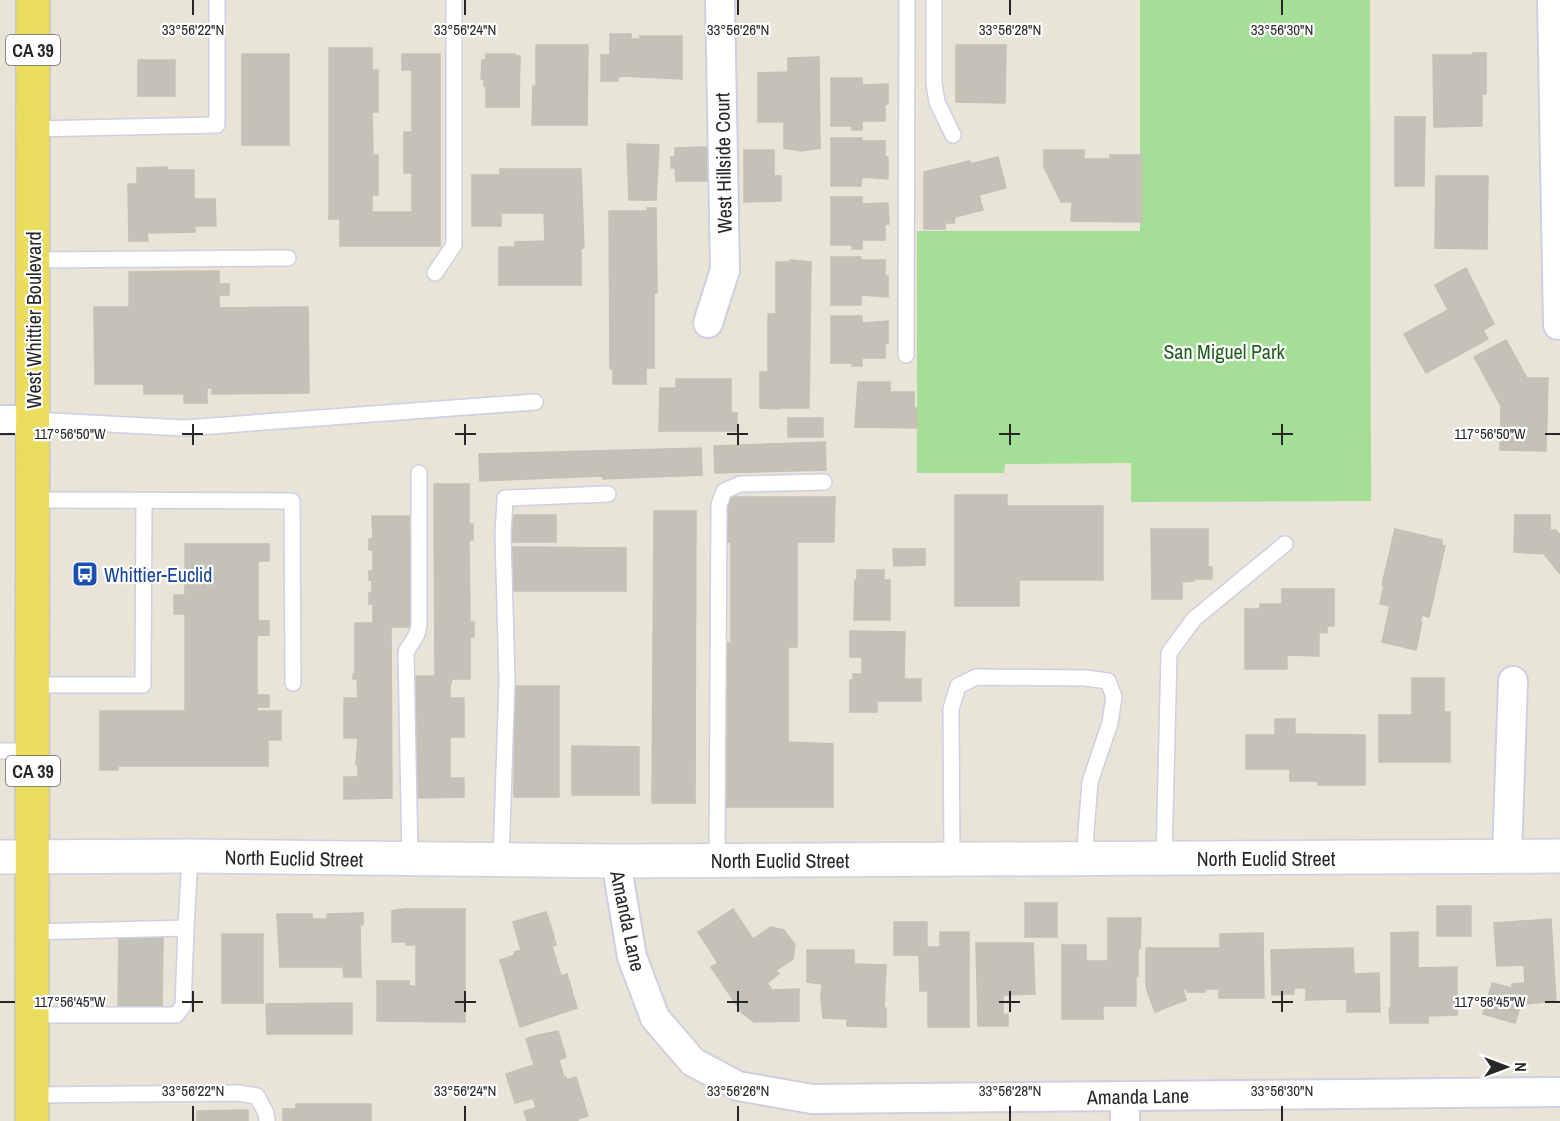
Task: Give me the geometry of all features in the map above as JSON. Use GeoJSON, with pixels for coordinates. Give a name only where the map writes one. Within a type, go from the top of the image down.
{"type":"FeatureCollection","features":[{"type":"Feature","properties":{"kind":"main road","name":"West Whittier Boulevard"},"geometry":{"type":"LineString","coordinates":[[32,856],[34,0]]}},
{"type":"Feature","properties":{"kind":"main road","name":"CA 39"},"geometry":{"type":"LineString","coordinates":[[32,856],[32,1108]]}},
{"type":"Feature","properties":{"kind":"street","name":"West Hillside Court"},"geometry":{"type":"LineString","coordinates":[[708,323],[724,270],[720,0]]}},
{"type":"Feature","properties":{"kind":"street"},"geometry":{"type":"LineString","coordinates":[[1552,0],[1559,325]]}},
{"type":"Feature","properties":{"kind":"street"},"geometry":{"type":"LineString","coordinates":[[0,420],[33,420]]}},
{"type":"Feature","properties":{"kind":"street"},"geometry":{"type":"LineString","coordinates":[[1507,856],[1513,681]]}},
{"type":"Feature","properties":{"kind":"street","name":"North Euclid Street"},"geometry":{"type":"LineString","coordinates":[[0,857],[190,856],[616,861],[1560,856]]}},
{"type":"Feature","properties":{"kind":"street","name":"Amanda Lane"},"geometry":{"type":"LineString","coordinates":[[616,861],[632,957],[655,1018],[693,1062],[738,1086],[812,1099],[1125,1109],[1560,1092]]}},
{"type":"Feature","properties":{"kind":"lane"},"geometry":{"type":"LineString","coordinates":[[33,129],[217,125],[217,0]]}},
{"type":"Feature","properties":{"kind":"lane"},"geometry":{"type":"LineString","coordinates":[[435,273],[454,245],[454,0]]}},
{"type":"Feature","properties":{"kind":"lane"},"geometry":{"type":"LineString","coordinates":[[906,355],[907,0]]}},
{"type":"Feature","properties":{"kind":"lane"},"geometry":{"type":"LineString","coordinates":[[934,0],[934,83],[939,108],[952,135]]}},
{"type":"Feature","properties":{"kind":"lane"},"geometry":{"type":"LineString","coordinates":[[33,260],[288,258]]}},
{"type":"Feature","properties":{"kind":"lane"},"geometry":{"type":"LineString","coordinates":[[33,420],[184,428],[535,402]]}},
{"type":"Feature","properties":{"kind":"lane"},"geometry":{"type":"LineString","coordinates":[[410,859],[406,652],[417,634],[419,625],[419,473]]}},
{"type":"Feature","properties":{"kind":"lane"},"geometry":{"type":"LineString","coordinates":[[717,860],[719,505],[724,491],[740,484],[824,482]]}},
{"type":"Feature","properties":{"kind":"lane"},"geometry":{"type":"LineString","coordinates":[[501,860],[507,681],[503,535],[505,498],[608,494]]}},
{"type":"Feature","properties":{"kind":"lane"},"geometry":{"type":"LineString","coordinates":[[33,500],[292,501],[293,683]]}},
{"type":"Feature","properties":{"kind":"lane"},"geometry":{"type":"LineString","coordinates":[[33,686],[143,685],[144,501]]}},
{"type":"Feature","properties":{"kind":"lane"},"geometry":{"type":"LineString","coordinates":[[1164,858],[1169,653],[1194,619],[1285,544]]}},
{"type":"Feature","properties":{"kind":"lane"},"geometry":{"type":"LineString","coordinates":[[952,859],[951,709],[958,686],[976,677],[1085,678],[1108,681],[1114,697],[1110,723],[1090,782],[1083,858]]}},
{"type":"Feature","properties":{"kind":"lane"},"geometry":{"type":"LineString","coordinates":[[0,751],[33,751]]}},
{"type":"Feature","properties":{"kind":"lane"},"geometry":{"type":"LineString","coordinates":[[32,1015],[176,1015],[183,1006],[190,856]]}},
{"type":"Feature","properties":{"kind":"lane"},"geometry":{"type":"LineString","coordinates":[[32,932],[186,928]]}},
{"type":"Feature","properties":{"kind":"lane"},"geometry":{"type":"LineString","coordinates":[[32,1108],[238,1093],[257,1096],[266,1113],[267,1121]]}},
{"type":"Feature","properties":{"kind":"green space","name":"San Miguel Park"},"geometry":{"type":"Polygon","coordinates":[[[1140,0],[1370,0],[1371,501],[1131,502],[1131,463],[1005,464],[1004,473],[917,473],[917,231],[1140,231],[1140,0]]]}},
{"type":"Feature","properties":{"kind":"building"},"geometry":{"type":"Polygon","coordinates":[[[610,34],[631,34],[631,39],[640,39],[640,36],[682,36],[682,79],[621,76],[618,77],[618,81],[601,81],[601,55],[610,55],[610,34]]]}},
{"type":"Feature","properties":{"kind":"building"},"geometry":{"type":"Polygon","coordinates":[[[536,45],[588,45],[587,125],[532,125],[533,86],[536,86],[536,45]]]}},
{"type":"Feature","properties":{"kind":"building"},"geometry":{"type":"Polygon","coordinates":[[[956,45],[1006,45],[1005,103],[956,102],[956,45]]]}},
{"type":"Feature","properties":{"kind":"building"},"geometry":{"type":"Polygon","coordinates":[[[329,48],[372,48],[372,70],[378,70],[378,112],[372,112],[373,155],[378,155],[378,195],[372,195],[372,212],[412,212],[412,173],[404,173],[404,132],[412,132],[412,70],[402,70],[402,54],[440,54],[440,246],[340,246],[340,219],[329,219],[329,48]]]}},
{"type":"Feature","properties":{"kind":"building"},"geometry":{"type":"Polygon","coordinates":[[[1473,53],[1486,53],[1486,94],[1482,94],[1482,126],[1434,127],[1433,55],[1473,55],[1473,53]]]}},
{"type":"Feature","properties":{"kind":"building"},"geometry":{"type":"Polygon","coordinates":[[[242,54],[289,54],[289,145],[242,145],[242,54]]]}},
{"type":"Feature","properties":{"kind":"building"},"geometry":{"type":"Polygon","coordinates":[[[486,54],[520,56],[519,107],[486,107],[486,86],[484,86],[484,79],[481,79],[482,60],[486,60],[486,54]]]}},
{"type":"Feature","properties":{"kind":"building"},"geometry":{"type":"Polygon","coordinates":[[[819,57],[820,148],[802,151],[784,148],[784,122],[758,122],[758,73],[788,72],[788,58],[819,57]]]}},
{"type":"Feature","properties":{"kind":"building"},"geometry":{"type":"Polygon","coordinates":[[[138,60],[175,60],[175,96],[138,96],[138,60]]]}},
{"type":"Feature","properties":{"kind":"building"},"geometry":{"type":"Polygon","coordinates":[[[831,78],[862,78],[862,85],[888,84],[885,121],[862,121],[862,130],[852,130],[852,126],[831,126],[831,78]]]}},
{"type":"Feature","properties":{"kind":"building"},"geometry":{"type":"Polygon","coordinates":[[[1395,117],[1425,117],[1424,186],[1395,186],[1395,117]]]}},
{"type":"Feature","properties":{"kind":"building"},"geometry":{"type":"Polygon","coordinates":[[[831,138],[885,141],[888,179],[862,177],[861,186],[831,186],[831,138]]]}},
{"type":"Feature","properties":{"kind":"building"},"geometry":{"type":"Polygon","coordinates":[[[627,144],[659,145],[656,200],[629,200],[627,144]]]}},
{"type":"Feature","properties":{"kind":"building"},"geometry":{"type":"Polygon","coordinates":[[[707,147],[707,181],[676,181],[675,168],[671,168],[671,157],[675,157],[675,148],[707,147]]]}},
{"type":"Feature","properties":{"kind":"building"},"geometry":{"type":"Polygon","coordinates":[[[744,150],[774,150],[774,176],[781,176],[781,201],[744,202],[744,150]]]}},
{"type":"Feature","properties":{"kind":"building"},"geometry":{"type":"Polygon","coordinates":[[[1044,150],[1084,150],[1084,159],[1110,159],[1110,155],[1142,155],[1142,222],[1071,221],[1072,202],[1061,202],[1044,167],[1044,150]]]}},
{"type":"Feature","properties":{"kind":"building"},"geometry":{"type":"Polygon","coordinates":[[[998,157],[1006,188],[979,195],[983,210],[955,217],[954,223],[945,223],[945,229],[924,229],[924,172],[998,157]]]}},
{"type":"Feature","properties":{"kind":"building"},"geometry":{"type":"Polygon","coordinates":[[[167,167],[167,170],[194,170],[194,199],[215,199],[216,226],[195,226],[195,232],[147,233],[148,241],[129,241],[128,184],[137,184],[137,168],[167,167]]]}},
{"type":"Feature","properties":{"kind":"building"},"geometry":{"type":"Polygon","coordinates":[[[500,169],[581,169],[584,248],[581,248],[581,285],[499,285],[499,247],[515,247],[515,242],[545,241],[544,213],[501,213],[501,226],[472,226],[472,175],[500,175],[500,169]]]}},
{"type":"Feature","properties":{"kind":"building"},"geometry":{"type":"Polygon","coordinates":[[[1436,176],[1488,176],[1487,249],[1435,248],[1436,176]]]}},
{"type":"Feature","properties":{"kind":"building"},"geometry":{"type":"Polygon","coordinates":[[[831,197],[862,197],[862,204],[888,203],[889,224],[885,224],[885,240],[862,240],[862,249],[852,249],[852,245],[831,245],[831,197]]]}},
{"type":"Feature","properties":{"kind":"building"},"geometry":{"type":"Polygon","coordinates":[[[647,208],[656,208],[657,293],[654,293],[654,368],[646,368],[646,384],[613,384],[613,369],[610,369],[609,211],[647,211],[647,208]]]}},
{"type":"Feature","properties":{"kind":"building"},"geometry":{"type":"Polygon","coordinates":[[[831,257],[885,260],[888,297],[861,295],[861,305],[831,305],[831,257]]]}},
{"type":"Feature","properties":{"kind":"building"},"geometry":{"type":"Polygon","coordinates":[[[790,260],[811,262],[809,408],[760,408],[760,372],[768,372],[768,314],[776,314],[776,262],[790,262],[790,260]]]}},
{"type":"Feature","properties":{"kind":"building"},"geometry":{"type":"Polygon","coordinates":[[[1466,268],[1494,324],[1483,330],[1488,339],[1426,373],[1404,334],[1448,310],[1435,285],[1466,268]]]}},
{"type":"Feature","properties":{"kind":"building"},"geometry":{"type":"Polygon","coordinates":[[[219,271],[219,284],[229,284],[229,295],[219,295],[219,308],[308,307],[309,393],[212,394],[212,388],[207,388],[207,403],[184,403],[184,394],[144,394],[144,384],[95,384],[94,307],[129,307],[129,272],[219,271]]]}},
{"type":"Feature","properties":{"kind":"building"},"geometry":{"type":"Polygon","coordinates":[[[831,316],[862,316],[862,323],[888,321],[885,358],[862,358],[862,366],[852,366],[852,363],[831,363],[831,316]]]}},
{"type":"Feature","properties":{"kind":"building"},"geometry":{"type":"Polygon","coordinates":[[[1506,340],[1527,378],[1548,378],[1546,451],[1500,450],[1501,406],[1474,357],[1506,340]]]}},
{"type":"Feature","properties":{"kind":"building"},"geometry":{"type":"Polygon","coordinates":[[[676,379],[731,379],[731,413],[737,413],[737,431],[659,431],[660,388],[676,388],[676,379]]]}},
{"type":"Feature","properties":{"kind":"building"},"geometry":{"type":"Polygon","coordinates":[[[858,382],[890,382],[890,392],[914,392],[917,428],[855,427],[858,382]]]}},
{"type":"Feature","properties":{"kind":"building"},"geometry":{"type":"Polygon","coordinates":[[[788,418],[823,418],[823,437],[788,437],[788,418]]]}},
{"type":"Feature","properties":{"kind":"building"},"geometry":{"type":"Polygon","coordinates":[[[825,442],[826,470],[715,473],[714,446],[825,442]]]}},
{"type":"Feature","properties":{"kind":"building"},"geometry":{"type":"Polygon","coordinates":[[[701,448],[702,475],[480,481],[479,454],[701,448]]]}},
{"type":"Feature","properties":{"kind":"building"},"geometry":{"type":"Polygon","coordinates":[[[434,484],[469,484],[469,524],[473,524],[473,540],[469,540],[470,622],[474,622],[474,637],[470,637],[470,679],[452,679],[450,687],[450,698],[464,698],[464,737],[450,737],[450,778],[464,778],[464,797],[417,798],[416,676],[435,676],[434,484]]]}},
{"type":"Feature","properties":{"kind":"building"},"geometry":{"type":"Polygon","coordinates":[[[955,495],[1007,495],[1007,506],[1103,506],[1103,580],[1019,580],[1019,606],[955,606],[955,495]]]}},
{"type":"Feature","properties":{"kind":"building"},"geometry":{"type":"Polygon","coordinates":[[[727,497],[835,497],[834,542],[797,542],[797,647],[788,647],[788,742],[833,744],[833,807],[724,807],[725,643],[731,643],[731,542],[727,542],[727,497]]]}},
{"type":"Feature","properties":{"kind":"building"},"geometry":{"type":"Polygon","coordinates":[[[654,511],[696,511],[695,803],[652,803],[654,511]]]}},
{"type":"Feature","properties":{"kind":"building"},"geometry":{"type":"Polygon","coordinates":[[[508,515],[556,515],[556,542],[508,542],[508,515]]]}},
{"type":"Feature","properties":{"kind":"building"},"geometry":{"type":"Polygon","coordinates":[[[1515,515],[1550,515],[1550,530],[1556,530],[1560,535],[1560,574],[1546,554],[1514,552],[1515,515]]]}},
{"type":"Feature","properties":{"kind":"building"},"geometry":{"type":"Polygon","coordinates":[[[372,516],[409,516],[410,627],[391,627],[392,798],[344,799],[344,777],[358,777],[358,765],[356,765],[358,738],[344,738],[344,698],[358,698],[357,679],[353,679],[353,674],[355,674],[355,623],[373,623],[373,604],[369,604],[372,580],[369,580],[369,571],[373,571],[373,550],[369,550],[369,539],[373,539],[372,516]]]}},
{"type":"Feature","properties":{"kind":"building"},"geometry":{"type":"Polygon","coordinates":[[[1151,529],[1208,529],[1208,567],[1212,567],[1212,579],[1182,582],[1182,599],[1152,599],[1151,529]]]}},
{"type":"Feature","properties":{"kind":"building"},"geometry":{"type":"Polygon","coordinates":[[[1395,529],[1442,540],[1442,546],[1445,546],[1429,617],[1422,615],[1420,621],[1422,622],[1416,650],[1382,642],[1390,606],[1380,604],[1384,585],[1382,585],[1395,529]]]}},
{"type":"Feature","properties":{"kind":"building"},"geometry":{"type":"Polygon","coordinates":[[[185,544],[269,544],[269,561],[258,561],[258,621],[269,621],[269,635],[257,635],[257,695],[269,695],[269,707],[257,707],[257,711],[281,711],[281,740],[268,740],[268,766],[118,766],[118,770],[100,770],[100,711],[185,711],[185,614],[174,614],[174,595],[185,595],[185,544]]]}},
{"type":"Feature","properties":{"kind":"building"},"geometry":{"type":"Polygon","coordinates":[[[512,547],[626,548],[626,591],[512,591],[512,547]]]}},
{"type":"Feature","properties":{"kind":"building"},"geometry":{"type":"Polygon","coordinates":[[[893,549],[925,549],[925,565],[894,566],[893,549]]]}},
{"type":"Feature","properties":{"kind":"building"},"geometry":{"type":"Polygon","coordinates":[[[857,570],[884,570],[884,580],[890,580],[890,620],[854,620],[857,570]]]}},
{"type":"Feature","properties":{"kind":"building"},"geometry":{"type":"Polygon","coordinates":[[[1282,589],[1334,589],[1334,626],[1327,626],[1327,633],[1319,632],[1319,656],[1287,655],[1287,669],[1245,669],[1245,609],[1260,609],[1260,604],[1282,604],[1282,589]]]}},
{"type":"Feature","properties":{"kind":"building"},"geometry":{"type":"Polygon","coordinates":[[[850,631],[905,632],[904,679],[921,679],[921,701],[877,701],[877,712],[850,712],[850,680],[853,680],[853,674],[862,674],[862,657],[850,657],[850,631]]]}},
{"type":"Feature","properties":{"kind":"building"},"geometry":{"type":"Polygon","coordinates":[[[1412,678],[1444,678],[1444,712],[1450,712],[1450,762],[1379,762],[1379,715],[1412,715],[1412,678]]]}},
{"type":"Feature","properties":{"kind":"building"},"geometry":{"type":"Polygon","coordinates":[[[515,686],[559,686],[559,797],[514,797],[515,686]]]}},
{"type":"Feature","properties":{"kind":"building"},"geometry":{"type":"Polygon","coordinates":[[[1275,719],[1295,719],[1295,734],[1365,735],[1365,785],[1318,785],[1318,781],[1290,781],[1290,769],[1246,769],[1246,735],[1275,735],[1275,719]]]}},
{"type":"Feature","properties":{"kind":"building"},"geometry":{"type":"Polygon","coordinates":[[[572,746],[639,747],[639,795],[572,795],[572,746]]]}},
{"type":"Feature","properties":{"kind":"building"},"geometry":{"type":"Polygon","coordinates":[[[1025,903],[1057,903],[1057,937],[1025,937],[1025,903]]]}},
{"type":"Feature","properties":{"kind":"building"},"geometry":{"type":"Polygon","coordinates":[[[1437,906],[1471,906],[1471,936],[1437,936],[1437,906]]]}},
{"type":"Feature","properties":{"kind":"building"},"geometry":{"type":"Polygon","coordinates":[[[465,909],[465,1022],[377,1021],[377,981],[409,981],[409,986],[416,986],[416,945],[392,942],[392,911],[465,909]]]}},
{"type":"Feature","properties":{"kind":"building"},"geometry":{"type":"Polygon","coordinates":[[[733,909],[753,939],[771,927],[784,930],[795,945],[793,959],[776,970],[779,974],[767,983],[772,990],[799,989],[799,1021],[754,1022],[742,1013],[711,967],[718,963],[698,932],[733,909]]]}},
{"type":"Feature","properties":{"kind":"building"},"geometry":{"type":"Polygon","coordinates":[[[546,912],[556,945],[552,946],[561,976],[567,974],[577,1008],[520,1027],[500,960],[515,955],[514,952],[521,950],[513,922],[546,912]]]}},
{"type":"Feature","properties":{"kind":"building"},"geometry":{"type":"Polygon","coordinates":[[[363,913],[363,925],[360,925],[361,977],[344,977],[343,967],[280,967],[277,914],[312,914],[312,919],[327,919],[327,914],[363,913]]]}},
{"type":"Feature","properties":{"kind":"building"},"geometry":{"type":"Polygon","coordinates":[[[1108,918],[1141,918],[1136,1006],[1103,1006],[1103,1019],[1062,1019],[1062,945],[1086,945],[1086,961],[1108,961],[1108,918]]]}},
{"type":"Feature","properties":{"kind":"building"},"geometry":{"type":"Polygon","coordinates":[[[1551,919],[1556,1001],[1526,1004],[1526,997],[1523,997],[1515,1023],[1483,1014],[1492,983],[1512,988],[1512,984],[1525,983],[1524,965],[1497,966],[1494,923],[1551,919]]]}},
{"type":"Feature","properties":{"kind":"building"},"geometry":{"type":"Polygon","coordinates":[[[894,922],[927,922],[927,947],[940,947],[940,932],[969,932],[969,1027],[928,1027],[928,991],[920,991],[919,955],[894,955],[894,922]]]}},
{"type":"Feature","properties":{"kind":"building"},"geometry":{"type":"Polygon","coordinates":[[[1418,932],[1418,968],[1457,967],[1457,1015],[1428,1016],[1428,1023],[1390,1023],[1391,933],[1418,932]]]}},
{"type":"Feature","properties":{"kind":"building"},"geometry":{"type":"Polygon","coordinates":[[[1263,933],[1264,998],[1219,998],[1219,989],[1187,992],[1187,989],[1183,989],[1186,1000],[1155,1012],[1146,987],[1146,948],[1220,948],[1220,934],[1263,933]]]}},
{"type":"Feature","properties":{"kind":"building"},"geometry":{"type":"Polygon","coordinates":[[[222,934],[263,934],[263,1003],[222,1003],[222,934]]]}},
{"type":"Feature","properties":{"kind":"building"},"geometry":{"type":"Polygon","coordinates":[[[119,935],[163,936],[162,1012],[118,1011],[119,935]]]}},
{"type":"Feature","properties":{"kind":"building"},"geometry":{"type":"Polygon","coordinates":[[[976,943],[1033,943],[1035,994],[1003,995],[1003,1015],[1008,1014],[1008,1026],[978,1026],[976,943]]]}},
{"type":"Feature","properties":{"kind":"building"},"geometry":{"type":"Polygon","coordinates":[[[1353,948],[1354,974],[1379,973],[1380,1012],[1347,1012],[1347,999],[1306,1000],[1306,988],[1294,988],[1294,994],[1272,995],[1271,950],[1353,948]]]}},
{"type":"Feature","properties":{"kind":"building"},"geometry":{"type":"Polygon","coordinates":[[[807,950],[854,950],[854,964],[886,965],[884,1008],[886,1008],[886,1027],[847,1026],[847,1019],[823,1018],[822,984],[807,982],[807,950]]]}},
{"type":"Feature","properties":{"kind":"building"},"geometry":{"type":"Polygon","coordinates":[[[352,1003],[352,1034],[267,1034],[266,1004],[352,1003]]]}},
{"type":"Feature","properties":{"kind":"building"},"geometry":{"type":"Polygon","coordinates":[[[558,1031],[566,1057],[559,1060],[564,1078],[566,1077],[567,1080],[576,1077],[588,1116],[578,1121],[527,1121],[524,1111],[536,1108],[533,1098],[515,1103],[506,1074],[534,1065],[526,1039],[558,1031]]]}},
{"type":"Feature","properties":{"kind":"building"},"geometry":{"type":"Polygon","coordinates":[[[296,1104],[371,1104],[371,1121],[283,1121],[283,1109],[296,1109],[296,1104]]]}},
{"type":"Feature","properties":{"kind":"building"},"geometry":{"type":"Polygon","coordinates":[[[248,1110],[248,1121],[197,1121],[197,1111],[248,1110]]]}},
{"type":"Feature","properties":{"kind":"place","name":"Whittier-Euclid"},"geometry":{"type":"Point","coordinates":[85,574]}}]}
